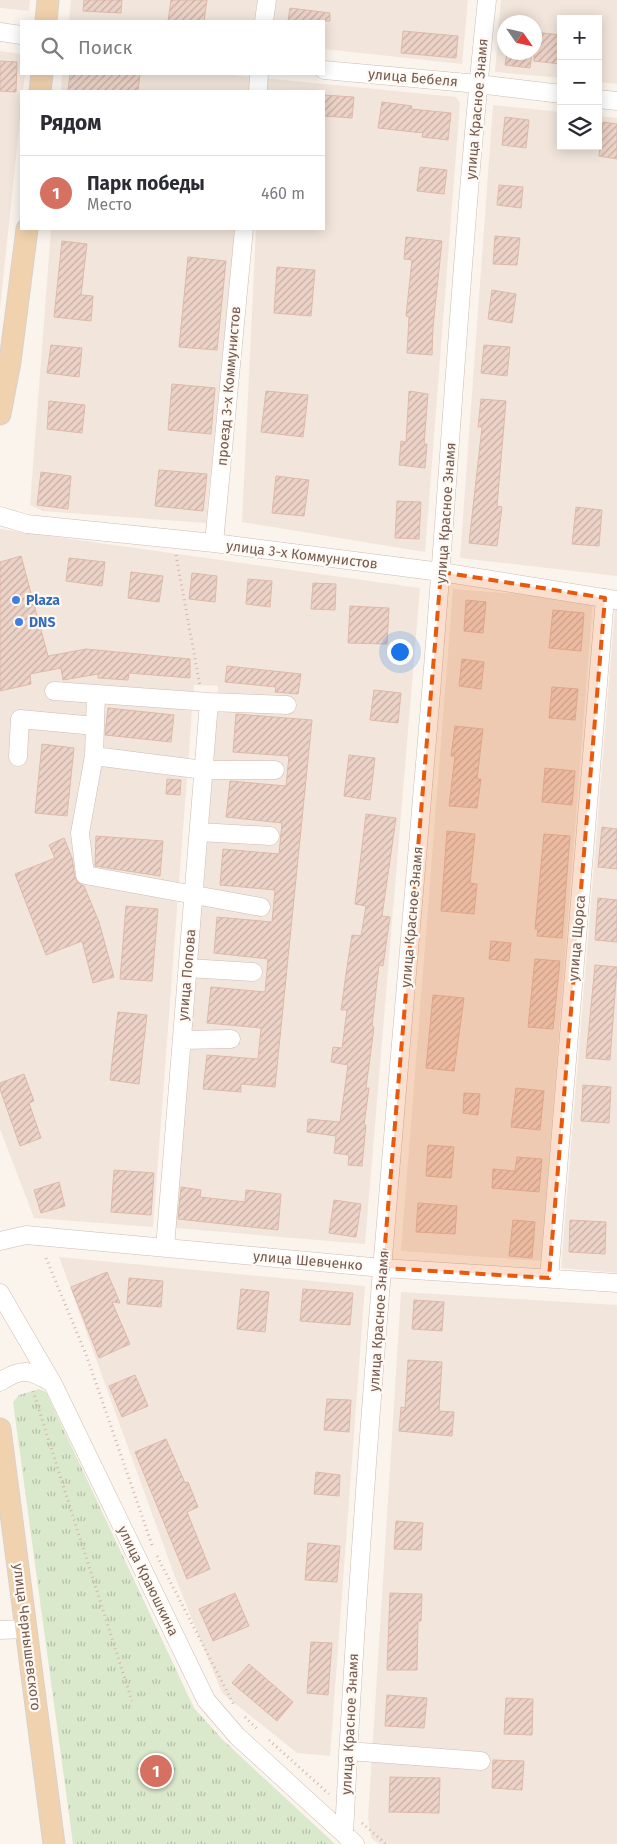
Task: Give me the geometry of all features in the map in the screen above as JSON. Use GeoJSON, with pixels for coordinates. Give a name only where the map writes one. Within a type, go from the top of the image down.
{"type":"FeatureCollection","features":[{"type":"Feature","properties":{"kind":"main road"},"geometry":{"type":"LineString","coordinates":[[46,20],[48,0]]}},
{"type":"Feature","properties":{"kind":"main road"},"geometry":{"type":"LineString","coordinates":[[40,90],[42,75]]}},
{"type":"Feature","properties":{"kind":"main road"},"geometry":{"type":"LineString","coordinates":[[0,414],[12,352],[27,230]]}},
{"type":"Feature","properties":{"kind":"main road","name":"улица Чернышевского"},"geometry":{"type":"LineString","coordinates":[[0,1429],[54,1844]]}},
{"type":"Feature","properties":{"kind":"street"},"geometry":{"type":"LineString","coordinates":[[264,20],[267,0]]}},
{"type":"Feature","properties":{"kind":"street","name":"улица Красное Знамя"},"geometry":{"type":"LineString","coordinates":[[349,1839],[345,1808],[348,1751],[383,1268],[441,572],[478,84],[487,0]]}},
{"type":"Feature","properties":{"kind":"street"},"geometry":{"type":"LineString","coordinates":[[0,32],[20,35]]}},
{"type":"Feature","properties":{"kind":"street","name":"улица Бебеля"},"geometry":{"type":"LineString","coordinates":[[325,70],[478,84],[557,94]]}},
{"type":"Feature","properties":{"kind":"street"},"geometry":{"type":"LineString","coordinates":[[258,90],[259,75]]}},
{"type":"Feature","properties":{"kind":"street"},"geometry":{"type":"LineString","coordinates":[[602,99],[617,101]]}},
{"type":"Feature","properties":{"kind":"street","name":"проезд 3-х Коммунистов"},"geometry":{"type":"LineString","coordinates":[[214,544],[244,230]]}},
{"type":"Feature","properties":{"kind":"street","name":"улица 3-х Коммунистов"},"geometry":{"type":"LineString","coordinates":[[0,516],[27,524],[173,539],[441,572],[611,599]]}},
{"type":"Feature","properties":{"kind":"street","name":"улица Щорса"},"geometry":{"type":"LineString","coordinates":[[549,1278],[611,599]]}},
{"type":"Feature","properties":{"kind":"street"},"geometry":{"type":"LineString","coordinates":[[54,691],[209,702],[287,705]]}},
{"type":"Feature","properties":{"kind":"street"},"geometry":{"type":"LineString","coordinates":[[96,694],[94,756],[80,833],[85,875],[261,907]]}},
{"type":"Feature","properties":{"kind":"street","name":"улица Попова"},"geometry":{"type":"LineString","coordinates":[[165,1248],[209,702]]}},
{"type":"Feature","properties":{"kind":"street"},"geometry":{"type":"LineString","coordinates":[[18,757],[20,720],[95,726]]}},
{"type":"Feature","properties":{"kind":"street"},"geometry":{"type":"LineString","coordinates":[[94,756],[204,770],[275,770]]}},
{"type":"Feature","properties":{"kind":"street"},"geometry":{"type":"LineString","coordinates":[[199,832],[270,836]]}},
{"type":"Feature","properties":{"kind":"street"},"geometry":{"type":"LineString","coordinates":[[188,968],[253,972]]}},
{"type":"Feature","properties":{"kind":"street"},"geometry":{"type":"LineString","coordinates":[[182,1040],[231,1039]]}},
{"type":"Feature","properties":{"kind":"street","name":"улица Шевченко"},"geometry":{"type":"LineString","coordinates":[[0,1241],[26,1235],[383,1268],[617,1283]]}},
{"type":"Feature","properties":{"kind":"street","name":"улица Краюшкина"},"geometry":{"type":"LineString","coordinates":[[0,1293],[53,1384],[206,1700],[237,1736],[349,1839]]}},
{"type":"Feature","properties":{"kind":"street"},"geometry":{"type":"LineString","coordinates":[[0,1382],[14,1372],[26,1372],[36,1374],[53,1384]]}},
{"type":"Feature","properties":{"kind":"street"},"geometry":{"type":"LineString","coordinates":[[0,1630],[26,1629]]}},
{"type":"Feature","properties":{"kind":"street"},"geometry":{"type":"LineString","coordinates":[[348,1751],[481,1761]]}},
{"type":"Feature","properties":{"kind":"path"},"geometry":{"type":"LineString","coordinates":[[173,539],[200,685],[209,702]]}},
{"type":"Feature","properties":{"kind":"path"},"geometry":{"type":"LineString","coordinates":[[46,1258],[87,1357],[153,1549],[236,1708]]}},
{"type":"Feature","properties":{"kind":"path"},"geometry":{"type":"LineString","coordinates":[[26,1372],[132,1701]]}},
{"type":"Feature","properties":{"kind":"path"},"geometry":{"type":"LineString","coordinates":[[241,1713],[386,1844]]}},
{"type":"Feature","properties":{"kind":"highlighted area"},"geometry":{"type":"Polygon","coordinates":[[[441,572],[605,598],[549,1278],[383,1268],[441,572]]]}},
{"type":"Feature","properties":{"kind":"shaded area"},"geometry":{"type":"Polygon","coordinates":[[[0,0],[30,0],[29,11],[0,8],[0,0]]]}},
{"type":"Feature","properties":{"kind":"shaded area"},"geometry":{"type":"Polygon","coordinates":[[[71,0],[468,0],[462,64],[325,49],[325,20],[69,20],[71,0]]]}},
{"type":"Feature","properties":{"kind":"shaded area"},"geometry":{"type":"Polygon","coordinates":[[[501,0],[617,0],[617,84],[602,82],[602,15],[557,15],[557,78],[495,72],[497,48],[497,60],[542,60],[542,15],[500,15],[501,0]]]}},
{"type":"Feature","properties":{"kind":"shaded area"},"geometry":{"type":"Polygon","coordinates":[[[0,51],[20,54],[20,75],[25,75],[23,90],[20,90],[20,119],[0,309],[0,51]]]}},
{"type":"Feature","properties":{"kind":"shaded area"},"geometry":{"type":"Polygon","coordinates":[[[62,75],[233,75],[250,77],[249,90],[61,90],[62,75]]]}},
{"type":"Feature","properties":{"kind":"shaded area"},"geometry":{"type":"Polygon","coordinates":[[[264,78],[456,97],[460,103],[425,552],[242,522],[256,230],[325,230],[325,90],[263,90],[264,78]]]}},
{"type":"Feature","properties":{"kind":"shaded area"},"geometry":{"type":"Polygon","coordinates":[[[493,105],[557,112],[557,150],[602,150],[602,116],[617,118],[617,576],[460,558],[493,105]]]}},
{"type":"Feature","properties":{"kind":"shaded area"},"geometry":{"type":"Polygon","coordinates":[[[51,230],[235,230],[206,523],[42,511],[30,505],[51,230]]]}},
{"type":"Feature","properties":{"kind":"shaded area"},"geometry":{"type":"Polygon","coordinates":[[[0,529],[420,588],[365,1244],[175,1228],[218,686],[194,685],[153,1227],[34,1218],[0,1129],[0,529]]]}},
{"type":"Feature","properties":{"kind":"shaded area"},"geometry":{"type":"Polygon","coordinates":[[[453,589],[593,600],[541,1261],[401,1251],[453,589]]]}},
{"type":"Feature","properties":{"kind":"shaded area"},"geometry":{"type":"Polygon","coordinates":[[[615,608],[617,608],[617,1273],[561,1268],[615,608]]]}},
{"type":"Feature","properties":{"kind":"shaded area"},"geometry":{"type":"Polygon","coordinates":[[[59,1257],[365,1286],[330,1756],[297,1753],[222,1693],[175,1577],[59,1257]]]}},
{"type":"Feature","properties":{"kind":"shaded area"},"geometry":{"type":"Polygon","coordinates":[[[401,1292],[617,1305],[617,1844],[379,1844],[371,1838],[368,1818],[401,1292]]]}},
{"type":"Feature","properties":{"kind":"green space"},"geometry":{"type":"Polygon","coordinates":[[[39,1389],[46,1392],[194,1708],[223,1740],[335,1844],[73,1844],[13,1402],[19,1395],[39,1389]]]}},
{"type":"Feature","properties":{"kind":"building"},"geometry":{"type":"Polygon","coordinates":[[[84,0],[122,0],[121,13],[83,11],[84,0]]]}},
{"type":"Feature","properties":{"kind":"building"},"geometry":{"type":"Polygon","coordinates":[[[171,0],[207,0],[204,20],[168,20],[171,0]]]}},
{"type":"Feature","properties":{"kind":"building"},"geometry":{"type":"Polygon","coordinates":[[[290,8],[330,13],[330,21],[288,20],[290,8]]]}},
{"type":"Feature","properties":{"kind":"building"},"geometry":{"type":"Polygon","coordinates":[[[403,31],[458,36],[456,58],[401,53],[403,31]]]}},
{"type":"Feature","properties":{"kind":"building"},"geometry":{"type":"Polygon","coordinates":[[[542,33],[557,35],[557,64],[534,61],[542,60],[542,33]]]}},
{"type":"Feature","properties":{"kind":"building"},"geometry":{"type":"Polygon","coordinates":[[[506,60],[531,60],[530,68],[505,65],[506,60]]]}},
{"type":"Feature","properties":{"kind":"building"},"geometry":{"type":"Polygon","coordinates":[[[0,61],[17,62],[16,92],[0,91],[0,61]]]}},
{"type":"Feature","properties":{"kind":"building"},"geometry":{"type":"Polygon","coordinates":[[[70,75],[140,75],[138,90],[68,90],[70,75]]]}},
{"type":"Feature","properties":{"kind":"building"},"geometry":{"type":"Polygon","coordinates":[[[325,95],[354,97],[352,118],[325,116],[325,95]]]}},
{"type":"Feature","properties":{"kind":"building"},"geometry":{"type":"Polygon","coordinates":[[[382,102],[412,106],[411,109],[451,113],[448,140],[422,137],[423,133],[378,128],[382,102]]]}},
{"type":"Feature","properties":{"kind":"building"},"geometry":{"type":"Polygon","coordinates":[[[505,117],[529,120],[526,148],[502,145],[505,117]]]}},
{"type":"Feature","properties":{"kind":"building"},"geometry":{"type":"Polygon","coordinates":[[[603,122],[617,124],[617,159],[599,156],[600,150],[602,150],[603,122]]]}},
{"type":"Feature","properties":{"kind":"building"},"geometry":{"type":"Polygon","coordinates":[[[420,167],[447,170],[444,194],[417,191],[420,167]]]}},
{"type":"Feature","properties":{"kind":"building"},"geometry":{"type":"Polygon","coordinates":[[[499,185],[523,187],[521,208],[497,205],[499,185]]]}},
{"type":"Feature","properties":{"kind":"building"},"geometry":{"type":"Polygon","coordinates":[[[495,236],[520,238],[517,265],[493,264],[495,236]]]}},
{"type":"Feature","properties":{"kind":"building"},"geometry":{"type":"Polygon","coordinates":[[[406,237],[442,241],[432,355],[407,353],[409,317],[406,316],[412,260],[404,259],[406,237]]]}},
{"type":"Feature","properties":{"kind":"building"},"geometry":{"type":"Polygon","coordinates":[[[62,241],[87,244],[81,295],[93,296],[91,321],[54,317],[62,241]]]}},
{"type":"Feature","properties":{"kind":"building"},"geometry":{"type":"Polygon","coordinates":[[[188,257],[226,261],[217,350],[179,347],[188,257]]]}},
{"type":"Feature","properties":{"kind":"building"},"geometry":{"type":"Polygon","coordinates":[[[277,267],[315,270],[311,316],[274,313],[277,267]]]}},
{"type":"Feature","properties":{"kind":"building"},"geometry":{"type":"Polygon","coordinates":[[[492,290],[516,294],[512,323],[488,319],[492,290]]]}},
{"type":"Feature","properties":{"kind":"building"},"geometry":{"type":"Polygon","coordinates":[[[51,345],[82,348],[79,377],[47,373],[51,345]]]}},
{"type":"Feature","properties":{"kind":"building"},"geometry":{"type":"Polygon","coordinates":[[[484,345],[510,347],[507,376],[481,373],[484,345]]]}},
{"type":"Feature","properties":{"kind":"building"},"geometry":{"type":"Polygon","coordinates":[[[172,384],[215,388],[211,434],[168,430],[172,384]]]}},
{"type":"Feature","properties":{"kind":"building"},"geometry":{"type":"Polygon","coordinates":[[[266,391],[308,395],[303,437],[261,432],[266,391]]]}},
{"type":"Feature","properties":{"kind":"building"},"geometry":{"type":"Polygon","coordinates":[[[409,391],[428,394],[424,444],[427,444],[425,468],[399,465],[401,441],[406,442],[409,391]]]}},
{"type":"Feature","properties":{"kind":"building"},"geometry":{"type":"Polygon","coordinates":[[[481,399],[506,401],[497,506],[502,507],[497,546],[469,543],[482,427],[478,427],[481,399]]]}},
{"type":"Feature","properties":{"kind":"building"},"geometry":{"type":"Polygon","coordinates":[[[49,401],[85,405],[82,433],[47,429],[49,401]]]}},
{"type":"Feature","properties":{"kind":"building"},"geometry":{"type":"Polygon","coordinates":[[[159,470],[207,474],[203,511],[155,506],[159,470]]]}},
{"type":"Feature","properties":{"kind":"building"},"geometry":{"type":"Polygon","coordinates":[[[41,472],[71,476],[68,509],[37,505],[41,472]]]}},
{"type":"Feature","properties":{"kind":"building"},"geometry":{"type":"Polygon","coordinates":[[[276,476],[309,480],[304,516],[272,513],[276,476]]]}},
{"type":"Feature","properties":{"kind":"building"},"geometry":{"type":"Polygon","coordinates":[[[397,501],[421,502],[419,539],[395,538],[397,501]]]}},
{"type":"Feature","properties":{"kind":"building"},"geometry":{"type":"Polygon","coordinates":[[[576,507],[602,510],[599,546],[572,544],[576,507]]]}},
{"type":"Feature","properties":{"kind":"building"},"geometry":{"type":"Polygon","coordinates":[[[21,556],[48,656],[86,649],[190,659],[190,678],[129,673],[128,680],[98,678],[98,674],[63,680],[61,668],[30,674],[31,684],[0,691],[0,562],[21,556]]]}},
{"type":"Feature","properties":{"kind":"building"},"geometry":{"type":"Polygon","coordinates":[[[69,558],[105,562],[102,586],[66,581],[69,558]]]}},
{"type":"Feature","properties":{"kind":"building"},"geometry":{"type":"Polygon","coordinates":[[[131,572],[163,576],[159,602],[128,598],[131,572]]]}},
{"type":"Feature","properties":{"kind":"building"},"geometry":{"type":"Polygon","coordinates":[[[192,573],[217,576],[215,602],[189,599],[192,573]]]}},
{"type":"Feature","properties":{"kind":"building"},"geometry":{"type":"Polygon","coordinates":[[[248,579],[272,581],[270,607],[246,604],[248,579]]]}},
{"type":"Feature","properties":{"kind":"building"},"geometry":{"type":"Polygon","coordinates":[[[313,583],[336,584],[335,610],[311,609],[313,583]]]}},
{"type":"Feature","properties":{"kind":"building"},"geometry":{"type":"Polygon","coordinates":[[[466,600],[486,602],[483,633],[464,631],[466,600]]]}},
{"type":"Feature","properties":{"kind":"building"},"geometry":{"type":"Polygon","coordinates":[[[350,606],[389,608],[387,644],[348,643],[350,606]]]}},
{"type":"Feature","properties":{"kind":"building"},"geometry":{"type":"Polygon","coordinates":[[[553,610],[584,613],[581,651],[549,648],[553,610]]]}},
{"type":"Feature","properties":{"kind":"building"},"geometry":{"type":"Polygon","coordinates":[[[462,659],[484,662],[481,689],[459,686],[462,659]]]}},
{"type":"Feature","properties":{"kind":"building"},"geometry":{"type":"Polygon","coordinates":[[[227,666],[301,674],[298,694],[275,692],[276,687],[225,682],[227,666]]]}},
{"type":"Feature","properties":{"kind":"building"},"geometry":{"type":"Polygon","coordinates":[[[552,687],[578,689],[575,720],[549,718],[552,687]]]}},
{"type":"Feature","properties":{"kind":"building"},"geometry":{"type":"Polygon","coordinates":[[[374,690],[401,693],[398,723],[370,720],[374,690]]]}},
{"type":"Feature","properties":{"kind":"building"},"geometry":{"type":"Polygon","coordinates":[[[108,708],[174,715],[171,742],[105,735],[108,708]]]}},
{"type":"Feature","properties":{"kind":"building"},"geometry":{"type":"Polygon","coordinates":[[[236,714],[312,720],[275,1087],[241,1084],[241,1092],[203,1089],[207,1055],[258,1059],[261,1028],[207,1023],[211,987],[265,992],[268,959],[214,953],[217,917],[272,922],[275,890],[220,885],[223,849],[279,854],[282,823],[226,817],[230,781],[286,786],[289,756],[233,752],[236,714]]]}},
{"type":"Feature","properties":{"kind":"building"},"geometry":{"type":"Polygon","coordinates":[[[455,726],[483,729],[477,779],[481,779],[477,808],[449,806],[455,756],[451,756],[455,726]]]}},
{"type":"Feature","properties":{"kind":"building"},"geometry":{"type":"Polygon","coordinates":[[[42,744],[74,748],[67,816],[35,813],[42,744]]]}},
{"type":"Feature","properties":{"kind":"building"},"geometry":{"type":"Polygon","coordinates":[[[349,755],[375,758],[370,800],[344,796],[349,755]]]}},
{"type":"Feature","properties":{"kind":"building"},"geometry":{"type":"Polygon","coordinates":[[[545,768],[575,771],[572,805],[542,802],[545,768]]]}},
{"type":"Feature","properties":{"kind":"building"},"geometry":{"type":"Polygon","coordinates":[[[167,779],[181,780],[180,795],[166,794],[167,779]]]}},
{"type":"Feature","properties":{"kind":"building"},"geometry":{"type":"Polygon","coordinates":[[[366,814],[396,818],[382,916],[390,917],[383,966],[379,965],[372,1026],[374,1027],[366,1088],[369,1088],[364,1125],[366,1125],[362,1166],[348,1165],[349,1155],[334,1153],[336,1136],[307,1132],[308,1119],[340,1122],[348,1065],[331,1062],[333,1047],[342,1048],[347,1010],[341,1010],[352,935],[361,936],[366,906],[355,904],[366,814]]]}},
{"type":"Feature","properties":{"kind":"building"},"geometry":{"type":"Polygon","coordinates":[[[602,827],[617,829],[617,869],[598,867],[602,827]]]}},
{"type":"Feature","properties":{"kind":"building"},"geometry":{"type":"Polygon","coordinates":[[[447,831],[475,834],[470,883],[477,884],[474,914],[441,911],[447,831]]]}},
{"type":"Feature","properties":{"kind":"building"},"geometry":{"type":"Polygon","coordinates":[[[544,834],[570,836],[562,938],[537,936],[538,929],[535,929],[544,834]]]}},
{"type":"Feature","properties":{"kind":"building"},"geometry":{"type":"Polygon","coordinates":[[[96,836],[163,841],[160,876],[95,866],[96,836]]]}},
{"type":"Feature","properties":{"kind":"building"},"geometry":{"type":"Polygon","coordinates":[[[64,838],[72,858],[75,877],[78,883],[84,886],[99,922],[114,977],[93,983],[82,941],[46,955],[15,874],[55,858],[49,845],[64,838]]]}},
{"type":"Feature","properties":{"kind":"building"},"geometry":{"type":"Polygon","coordinates":[[[598,898],[617,900],[617,942],[595,940],[598,898]]]}},
{"type":"Feature","properties":{"kind":"building"},"geometry":{"type":"Polygon","coordinates":[[[126,906],[158,909],[152,981],[120,979],[126,906]]]}},
{"type":"Feature","properties":{"kind":"building"},"geometry":{"type":"Polygon","coordinates":[[[491,941],[511,943],[509,961],[489,959],[491,941]]]}},
{"type":"Feature","properties":{"kind":"building"},"geometry":{"type":"Polygon","coordinates":[[[535,959],[560,961],[553,1029],[528,1027],[535,959]]]}},
{"type":"Feature","properties":{"kind":"building"},"geometry":{"type":"Polygon","coordinates":[[[595,965],[617,967],[610,1060],[586,1058],[595,965]]]}},
{"type":"Feature","properties":{"kind":"building"},"geometry":{"type":"Polygon","coordinates":[[[433,995],[464,998],[454,1071],[426,1068],[433,995]]]}},
{"type":"Feature","properties":{"kind":"building"},"geometry":{"type":"Polygon","coordinates":[[[118,1012],[147,1015],[139,1084],[110,1080],[118,1012]]]}},
{"type":"Feature","properties":{"kind":"building"},"geometry":{"type":"Polygon","coordinates":[[[24,1074],[34,1101],[29,1103],[41,1138],[20,1146],[0,1089],[0,1083],[24,1074]]]}},
{"type":"Feature","properties":{"kind":"building"},"geometry":{"type":"Polygon","coordinates":[[[583,1085],[611,1087],[609,1123],[581,1121],[583,1085]]]}},
{"type":"Feature","properties":{"kind":"building"},"geometry":{"type":"Polygon","coordinates":[[[516,1088],[544,1091],[540,1130],[511,1127],[516,1088]]]}},
{"type":"Feature","properties":{"kind":"building"},"geometry":{"type":"Polygon","coordinates":[[[464,1093],[480,1094],[478,1115],[463,1113],[464,1093]]]}},
{"type":"Feature","properties":{"kind":"building"},"geometry":{"type":"Polygon","coordinates":[[[428,1145],[454,1147],[451,1178],[426,1176],[428,1145]]]}},
{"type":"Feature","properties":{"kind":"building"},"geometry":{"type":"Polygon","coordinates":[[[517,1157],[542,1159],[539,1192],[492,1188],[493,1169],[515,1171],[517,1157]]]}},
{"type":"Feature","properties":{"kind":"building"},"geometry":{"type":"Polygon","coordinates":[[[114,1170],[154,1173],[151,1215],[111,1212],[114,1170]]]}},
{"type":"Feature","properties":{"kind":"building"},"geometry":{"type":"Polygon","coordinates":[[[59,1182],[65,1206],[41,1213],[34,1190],[59,1182]]]}},
{"type":"Feature","properties":{"kind":"building"},"geometry":{"type":"Polygon","coordinates":[[[181,1187],[201,1190],[200,1197],[245,1202],[246,1190],[281,1194],[278,1230],[178,1219],[181,1187]]]}},
{"type":"Feature","properties":{"kind":"building"},"geometry":{"type":"Polygon","coordinates":[[[334,1200],[361,1204],[356,1237],[329,1233],[334,1200]]]}},
{"type":"Feature","properties":{"kind":"building"},"geometry":{"type":"Polygon","coordinates":[[[418,1203],[457,1206],[455,1234],[416,1232],[418,1203]]]}},
{"type":"Feature","properties":{"kind":"building"},"geometry":{"type":"Polygon","coordinates":[[[513,1220],[535,1222],[532,1258],[509,1256],[513,1220]]]}},
{"type":"Feature","properties":{"kind":"building"},"geometry":{"type":"Polygon","coordinates":[[[570,1220],[606,1222],[605,1254],[569,1252],[570,1220]]]}},
{"type":"Feature","properties":{"kind":"building"},"geometry":{"type":"Polygon","coordinates":[[[107,1272],[120,1303],[112,1302],[130,1344],[99,1358],[71,1287],[107,1272]]]}},
{"type":"Feature","properties":{"kind":"building"},"geometry":{"type":"Polygon","coordinates":[[[129,1278],[163,1281],[161,1307],[127,1304],[129,1278]]]}},
{"type":"Feature","properties":{"kind":"building"},"geometry":{"type":"Polygon","coordinates":[[[241,1289],[269,1292],[265,1332],[237,1329],[241,1289]]]}},
{"type":"Feature","properties":{"kind":"building"},"geometry":{"type":"Polygon","coordinates":[[[303,1289],[353,1293],[350,1325],[300,1321],[303,1289]]]}},
{"type":"Feature","properties":{"kind":"building"},"geometry":{"type":"Polygon","coordinates":[[[414,1300],[444,1302],[442,1331],[412,1329],[414,1300]]]}},
{"type":"Feature","properties":{"kind":"building"},"geometry":{"type":"Polygon","coordinates":[[[408,1360],[442,1362],[439,1411],[454,1412],[452,1436],[399,1431],[401,1407],[405,1408],[408,1360]]]}},
{"type":"Feature","properties":{"kind":"building"},"geometry":{"type":"Polygon","coordinates":[[[135,1375],[148,1406],[122,1417],[109,1386],[135,1375]]]}},
{"type":"Feature","properties":{"kind":"building"},"geometry":{"type":"Polygon","coordinates":[[[327,1399],[351,1400],[349,1432],[324,1430],[327,1399]]]}},
{"type":"Feature","properties":{"kind":"building"},"geometry":{"type":"Polygon","coordinates":[[[166,1439],[185,1483],[188,1482],[198,1507],[187,1512],[210,1569],[187,1579],[135,1452],[166,1439]]]}},
{"type":"Feature","properties":{"kind":"building"},"geometry":{"type":"Polygon","coordinates":[[[316,1472],[340,1475],[339,1496],[314,1494],[316,1472]]]}},
{"type":"Feature","properties":{"kind":"building"},"geometry":{"type":"Polygon","coordinates":[[[396,1521],[423,1523],[421,1550],[394,1549],[396,1521]]]}},
{"type":"Feature","properties":{"kind":"building"},"geometry":{"type":"Polygon","coordinates":[[[308,1543],[340,1546],[337,1582],[305,1580],[308,1543]]]}},
{"type":"Feature","properties":{"kind":"building"},"geometry":{"type":"Polygon","coordinates":[[[235,1593],[249,1626],[213,1641],[199,1609],[235,1593]]]}},
{"type":"Feature","properties":{"kind":"building"},"geometry":{"type":"Polygon","coordinates":[[[390,1593],[422,1594],[421,1621],[418,1621],[417,1670],[387,1670],[390,1593]]]}},
{"type":"Feature","properties":{"kind":"building"},"geometry":{"type":"Polygon","coordinates":[[[311,1642],[332,1643],[328,1695],[307,1693],[311,1642]]]}},
{"type":"Feature","properties":{"kind":"building"},"geometry":{"type":"Polygon","coordinates":[[[249,1664],[293,1702],[277,1721],[232,1683],[249,1664]]]}},
{"type":"Feature","properties":{"kind":"building"},"geometry":{"type":"Polygon","coordinates":[[[387,1695],[427,1698],[424,1728],[385,1726],[387,1695]]]}},
{"type":"Feature","properties":{"kind":"building"},"geometry":{"type":"Polygon","coordinates":[[[506,1698],[533,1699],[532,1735],[504,1734],[506,1698]]]}},
{"type":"Feature","properties":{"kind":"building"},"geometry":{"type":"Polygon","coordinates":[[[493,1760],[524,1761],[522,1790],[492,1788],[493,1760]]]}},
{"type":"Feature","properties":{"kind":"building"},"geometry":{"type":"Polygon","coordinates":[[[390,1777],[440,1778],[439,1813],[389,1812],[390,1777]]]}},
{"type":"Feature","properties":{"kind":"place","name":"Plaza"},"geometry":{"type":"Point","coordinates":[16,600]}},
{"type":"Feature","properties":{"kind":"place","name":"DNS"},"geometry":{"type":"Point","coordinates":[19,622]}},
{"type":"Feature","properties":{"kind":"place","name":"Парк победы"},"geometry":{"type":"Point","coordinates":[156,1771]}}]}
